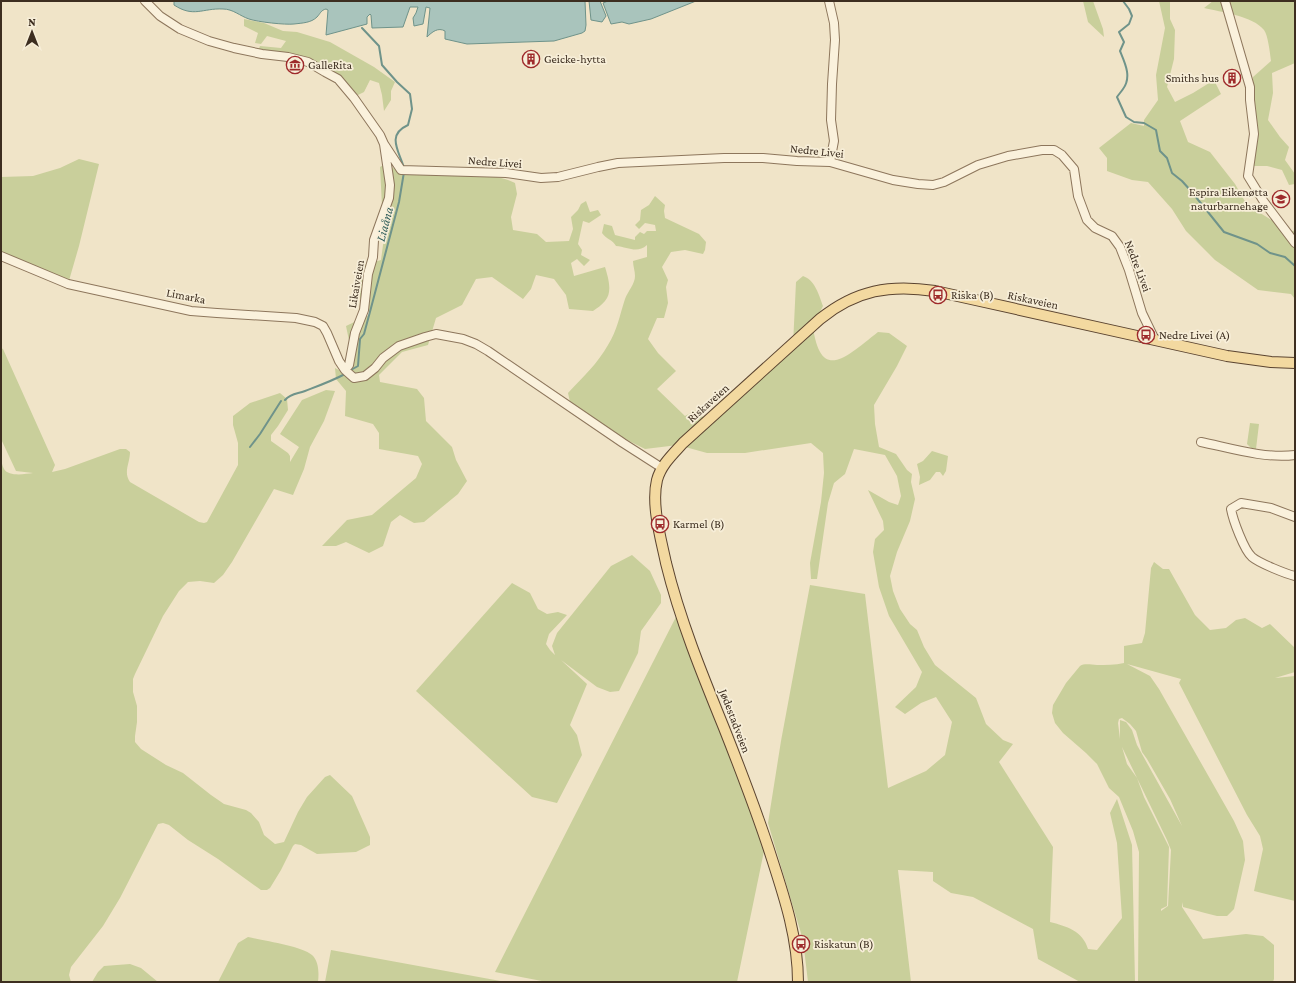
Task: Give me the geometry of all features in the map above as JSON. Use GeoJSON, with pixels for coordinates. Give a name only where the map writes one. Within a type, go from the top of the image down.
{"type":"FeatureCollection","features":[{"type":"Feature","properties":{"kind":"main road","name":"Riskaveien"},"geometry":{"type":"LineString","coordinates":[[662,468],[683,443],[820,319],[833,309],[849,300],[872,292],[902,288],[935,291],[1239,358],[1295,363]]}},
{"type":"Feature","properties":{"kind":"main road","name":"Jødestadveien"},"geometry":{"type":"LineString","coordinates":[[662,468],[657,484],[656,512],[672,588],[686,631],[751,799],[776,869],[791,921],[798,962],[798,982]]}},
{"type":"Feature","properties":{"kind":"street","name":"Likaiveien"},"geometry":{"type":"LineString","coordinates":[[145,1],[160,16],[180,29],[234,48],[308,62],[338,79],[354,98],[380,135],[384,144],[390,185],[389,198],[374,240],[373,257],[368,274],[364,310],[355,333],[349,364],[345,370]]}},
{"type":"Feature","properties":{"kind":"street"},"geometry":{"type":"LineString","coordinates":[[829,1],[834,23],[835,40],[831,120],[834,141],[830,162]]}},
{"type":"Feature","properties":{"kind":"street"},"geometry":{"type":"LineString","coordinates":[[1225,1],[1250,87],[1254,134],[1248,176],[1264,202],[1295,243]]}},
{"type":"Feature","properties":{"kind":"street","name":"Nedre Livei"},"geometry":{"type":"LineString","coordinates":[[384,144],[401,170],[506,173],[540,178],[558,177],[598,166],[618,163],[743,157],[830,162],[893,180],[933,185],[944,182],[978,165],[1008,156],[1042,150],[1056,151],[1069,162],[1074,169],[1078,196],[1087,220],[1095,228],[1112,236],[1120,247],[1129,270],[1142,313],[1155,340]]}},
{"type":"Feature","properties":{"kind":"street","name":"Limarka"},"geometry":{"type":"LineString","coordinates":[[1,256],[68,284],[191,310],[217,314],[296,318],[315,322],[323,326],[339,362],[345,370]]}},
{"type":"Feature","properties":{"kind":"street"},"geometry":{"type":"LineString","coordinates":[[345,370],[354,378],[365,376],[393,349],[425,336],[436,334],[463,339],[476,344],[662,468]]}},
{"type":"Feature","properties":{"kind":"street"},"geometry":{"type":"LineString","coordinates":[[1201,442],[1244,451],[1279,456],[1295,455]]}},
{"type":"Feature","properties":{"kind":"street"},"geometry":{"type":"LineString","coordinates":[[1295,517],[1270,508],[1241,503],[1231,509],[1232,516],[1246,550],[1253,558],[1284,573],[1295,576]]}},
{"type":"Feature","properties":{"kind":"green space"},"geometry":{"type":"Polygon","coordinates":[[[1083,1],[1093,1],[1103,29],[1104,37],[1088,22],[1083,1]]]}},
{"type":"Feature","properties":{"kind":"green space"},"geometry":{"type":"Polygon","coordinates":[[[1159,1],[1170,1],[1170,19],[1175,30],[1174,59],[1167,87],[1175,102],[1214,80],[1221,94],[1180,121],[1188,142],[1210,152],[1235,184],[1247,205],[1291,232],[1295,230],[1295,299],[1291,294],[1258,290],[1215,260],[1186,231],[1172,209],[1148,182],[1132,180],[1107,171],[1107,158],[1099,148],[1131,123],[1144,126],[1144,120],[1158,100],[1156,75],[1165,28],[1159,1]]]}},
{"type":"Feature","properties":{"kind":"green space"},"geometry":{"type":"Polygon","coordinates":[[[1213,1],[1295,1],[1295,63],[1272,73],[1273,93],[1268,120],[1289,147],[1285,160],[1295,174],[1295,184],[1289,185],[1282,170],[1267,166],[1252,166],[1256,150],[1257,134],[1252,85],[1253,77],[1271,61],[1267,36],[1259,25],[1252,21],[1228,13],[1204,8],[1213,1]]]}},
{"type":"Feature","properties":{"kind":"green space"},"geometry":{"type":"Polygon","coordinates":[[[244,19],[264,23],[283,31],[297,32],[330,42],[374,67],[395,82],[391,91],[391,100],[384,111],[379,83],[370,80],[364,92],[358,95],[338,75],[258,51],[260,46],[281,48],[286,41],[267,36],[261,44],[255,43],[258,33],[244,26],[244,19]]]}},
{"type":"Feature","properties":{"kind":"green space"},"geometry":{"type":"Polygon","coordinates":[[[79,159],[99,164],[68,284],[1,256],[1,177],[33,176],[60,168],[79,159]]]}},
{"type":"Feature","properties":{"kind":"green space"},"geometry":{"type":"Polygon","coordinates":[[[387,163],[397,171],[405,173],[477,174],[505,179],[515,183],[517,194],[511,217],[513,230],[537,234],[546,242],[569,241],[573,229],[571,217],[578,210],[581,204],[586,201],[590,212],[598,210],[601,215],[589,223],[583,221],[578,244],[582,250],[581,255],[590,260],[584,266],[577,259],[571,263],[574,276],[605,267],[609,293],[605,301],[593,311],[569,309],[566,295],[554,279],[536,275],[531,289],[523,299],[492,277],[476,279],[462,305],[436,318],[428,345],[402,352],[379,375],[380,382],[417,389],[424,398],[426,421],[452,447],[456,460],[467,481],[458,494],[424,522],[414,523],[400,515],[391,522],[383,546],[369,553],[346,542],[336,546],[322,546],[347,520],[372,515],[416,478],[422,464],[418,456],[379,449],[379,433],[373,424],[345,416],[346,391],[336,379],[335,368],[348,375],[351,350],[346,326],[369,315],[369,306],[360,298],[358,277],[363,265],[381,260],[387,215],[382,206],[380,167],[387,163]]]}},
{"type":"Feature","properties":{"kind":"green space"},"geometry":{"type":"Polygon","coordinates":[[[655,196],[665,205],[665,218],[699,234],[706,242],[703,254],[685,250],[671,252],[662,267],[668,280],[666,287],[668,303],[664,318],[657,318],[648,339],[658,353],[676,371],[657,389],[685,416],[696,410],[710,424],[793,345],[796,282],[803,276],[814,284],[823,306],[819,314],[812,320],[815,340],[820,353],[827,359],[835,360],[844,357],[878,332],[889,333],[907,346],[874,405],[875,424],[879,447],[896,454],[907,470],[912,474],[911,482],[915,499],[910,521],[897,552],[890,576],[893,591],[900,609],[910,624],[917,630],[924,647],[935,665],[976,698],[986,724],[1003,740],[1013,744],[999,762],[1053,847],[1050,922],[1073,930],[1086,943],[1088,949],[1097,950],[1122,918],[1117,843],[1110,813],[1117,799],[1132,845],[1135,982],[1080,982],[1038,959],[1033,929],[973,897],[951,893],[933,881],[933,872],[898,870],[911,982],[808,982],[803,940],[768,823],[781,741],[810,585],[865,594],[888,788],[926,771],[945,755],[952,722],[936,697],[921,703],[905,714],[895,707],[916,687],[922,672],[889,616],[879,587],[873,552],[875,539],[884,530],[883,521],[868,490],[889,502],[898,505],[901,496],[897,476],[885,455],[854,449],[845,474],[834,483],[828,503],[817,579],[811,579],[810,563],[821,502],[824,473],[823,453],[811,443],[745,453],[707,453],[678,445],[645,449],[623,438],[570,402],[568,393],[600,358],[614,334],[625,299],[635,279],[633,261],[647,257],[647,245],[636,250],[616,246],[602,233],[604,224],[612,226],[615,235],[635,240],[635,237],[640,232],[644,234],[647,231],[656,231],[655,225],[645,223],[639,229],[635,225],[640,220],[641,210],[649,205],[655,196]]]}},
{"type":"Feature","properties":{"kind":"green space"},"geometry":{"type":"Polygon","coordinates":[[[1,348],[3,349],[55,465],[52,472],[65,469],[120,449],[126,449],[130,452],[127,475],[130,482],[199,522],[204,523],[207,522],[238,465],[238,443],[233,425],[233,416],[250,403],[280,393],[287,399],[288,410],[271,435],[271,441],[288,453],[290,456],[290,462],[299,447],[280,434],[302,400],[326,390],[335,391],[324,421],[310,447],[304,469],[293,495],[274,489],[223,575],[214,583],[200,581],[188,582],[179,591],[163,616],[133,679],[133,692],[137,706],[135,742],[141,749],[166,765],[183,773],[224,804],[246,810],[251,813],[259,822],[264,835],[275,844],[284,842],[307,797],[325,777],[330,775],[352,796],[370,837],[370,845],[356,852],[317,854],[301,845],[295,844],[270,888],[267,890],[261,890],[218,859],[188,840],[169,825],[163,823],[158,824],[120,898],[103,926],[71,967],[69,975],[71,982],[1,982],[1,459],[2,465],[6,472],[13,474],[33,473],[16,471],[1,439],[1,348]]]}},
{"type":"Feature","properties":{"kind":"green space"},"geometry":{"type":"Polygon","coordinates":[[[1250,423],[1259,424],[1256,449],[1251,448],[1247,444],[1250,423]]]}},
{"type":"Feature","properties":{"kind":"green space"},"geometry":{"type":"Polygon","coordinates":[[[932,451],[948,456],[946,471],[943,476],[940,472],[936,472],[930,480],[919,485],[920,477],[917,464],[923,461],[932,451]]]}},
{"type":"Feature","properties":{"kind":"green space"},"geometry":{"type":"Polygon","coordinates":[[[632,555],[650,571],[661,595],[661,603],[641,631],[638,653],[619,691],[610,692],[597,687],[561,660],[587,684],[570,725],[577,735],[582,755],[557,803],[532,797],[416,691],[512,583],[530,593],[538,609],[547,614],[558,612],[567,615],[549,634],[546,644],[555,655],[552,646],[557,633],[611,566],[632,555]]]}},
{"type":"Feature","properties":{"kind":"green space"},"geometry":{"type":"Polygon","coordinates":[[[1154,562],[1163,569],[1169,569],[1195,615],[1210,630],[1226,628],[1236,620],[1245,618],[1262,628],[1270,624],[1295,648],[1295,672],[1275,678],[1295,676],[1295,901],[1254,891],[1263,849],[1260,836],[1247,815],[1179,683],[1181,679],[1127,664],[1150,676],[1159,689],[1234,821],[1243,841],[1245,860],[1234,909],[1227,916],[1217,916],[1183,907],[1182,902],[1182,907],[1203,939],[1246,934],[1263,936],[1274,945],[1273,982],[1138,982],[1139,852],[1133,831],[1119,797],[1109,788],[1097,764],[1063,733],[1055,723],[1052,713],[1053,705],[1066,683],[1080,666],[1086,664],[1107,665],[1124,663],[1124,646],[1142,643],[1145,633],[1151,568],[1154,562]],[[1122,718],[1119,719],[1120,739],[1120,720],[1126,722],[1132,730],[1137,745],[1182,826],[1170,799],[1142,752],[1136,731],[1122,718]],[[1122,747],[1127,764],[1137,778],[1122,747]],[[1137,778],[1144,797],[1169,847],[1167,906],[1161,909],[1161,911],[1168,906],[1171,850],[1137,778]]]}},
{"type":"Feature","properties":{"kind":"green space"},"geometry":{"type":"Polygon","coordinates":[[[679,611],[764,851],[737,982],[547,982],[495,972],[679,611]]]}},
{"type":"Feature","properties":{"kind":"green space"},"geometry":{"type":"Polygon","coordinates":[[[248,937],[291,946],[312,955],[317,964],[318,982],[218,982],[238,943],[248,937]]]}},
{"type":"Feature","properties":{"kind":"green space"},"geometry":{"type":"Polygon","coordinates":[[[331,950],[506,982],[325,982],[331,950]]]}},
{"type":"Feature","properties":{"kind":"green space"},"geometry":{"type":"Polygon","coordinates":[[[130,964],[141,968],[158,982],[92,982],[104,966],[130,964]]]}},
{"type":"Feature","properties":{"kind":"water"},"geometry":{"type":"Polygon","coordinates":[[[174,1],[585,1],[586,25],[585,31],[582,33],[554,41],[467,44],[445,39],[445,31],[442,30],[435,31],[427,37],[430,8],[426,7],[423,24],[414,26],[413,18],[418,7],[410,7],[403,27],[372,28],[370,14],[367,17],[367,24],[326,35],[328,10],[326,9],[322,11],[315,19],[309,22],[284,24],[253,20],[227,9],[198,12],[187,11],[174,5],[174,1]]]}},
{"type":"Feature","properties":{"kind":"water"},"geometry":{"type":"Polygon","coordinates":[[[589,1],[600,1],[606,16],[602,22],[591,20],[589,1]]]}},
{"type":"Feature","properties":{"kind":"water"},"geometry":{"type":"Polygon","coordinates":[[[608,1],[696,1],[651,19],[629,24],[622,22],[611,24],[603,3],[608,1]]]}},
{"type":"Feature","properties":{"kind":"waterway"},"geometry":{"type":"LineString","coordinates":[[1123,1],[1132,16],[1129,24],[1119,32],[1124,42],[1120,51],[1126,65],[1127,80],[1117,97],[1126,117],[1134,122],[1144,123],[1156,130],[1160,151],[1167,158],[1172,173],[1191,191],[1224,232],[1257,244],[1270,253],[1285,257],[1295,266]]}},
{"type":"Feature","properties":{"kind":"waterway","name":"Liaåna"},"geometry":{"type":"LineString","coordinates":[[362,28],[379,46],[382,65],[410,94],[412,109],[408,125],[401,129],[397,134],[396,139],[397,150],[404,168]]}},
{"type":"Feature","properties":{"kind":"waterway","name":"Liaåna"},"geometry":{"type":"LineString","coordinates":[[349,371],[358,366],[360,339],[364,334],[399,202],[404,172]]}},
{"type":"Feature","properties":{"kind":"waterway","name":"Liaåna"},"geometry":{"type":"LineString","coordinates":[[285,400],[292,395],[345,374]]}},
{"type":"Feature","properties":{"kind":"waterway","name":"Liaåna"},"geometry":{"type":"LineString","coordinates":[[250,447],[281,401]]}},
{"type":"Feature","properties":{"kind":"place","name":"Geicke-hytta"},"geometry":{"type":"Point","coordinates":[531,59]}},
{"type":"Feature","properties":{"kind":"place","name":"GalleRita"},"geometry":{"type":"Point","coordinates":[295,65]}},
{"type":"Feature","properties":{"kind":"place","name":"Smiths hus"},"geometry":{"type":"Point","coordinates":[1232,78]}},
{"type":"Feature","properties":{"kind":"place","name":"Espira Eikenøtta naturbarnehage"},"geometry":{"type":"Point","coordinates":[1281,199]}},
{"type":"Feature","properties":{"kind":"place","name":"Riska (B)"},"geometry":{"type":"Point","coordinates":[938,295]}},
{"type":"Feature","properties":{"kind":"place","name":"Nedre Livei (A)"},"geometry":{"type":"Point","coordinates":[1146,335]}},
{"type":"Feature","properties":{"kind":"place","name":"Karmel (B)"},"geometry":{"type":"Point","coordinates":[660,524]}},
{"type":"Feature","properties":{"kind":"place","name":"Riskatun (B)"},"geometry":{"type":"Point","coordinates":[801,944]}}]}
